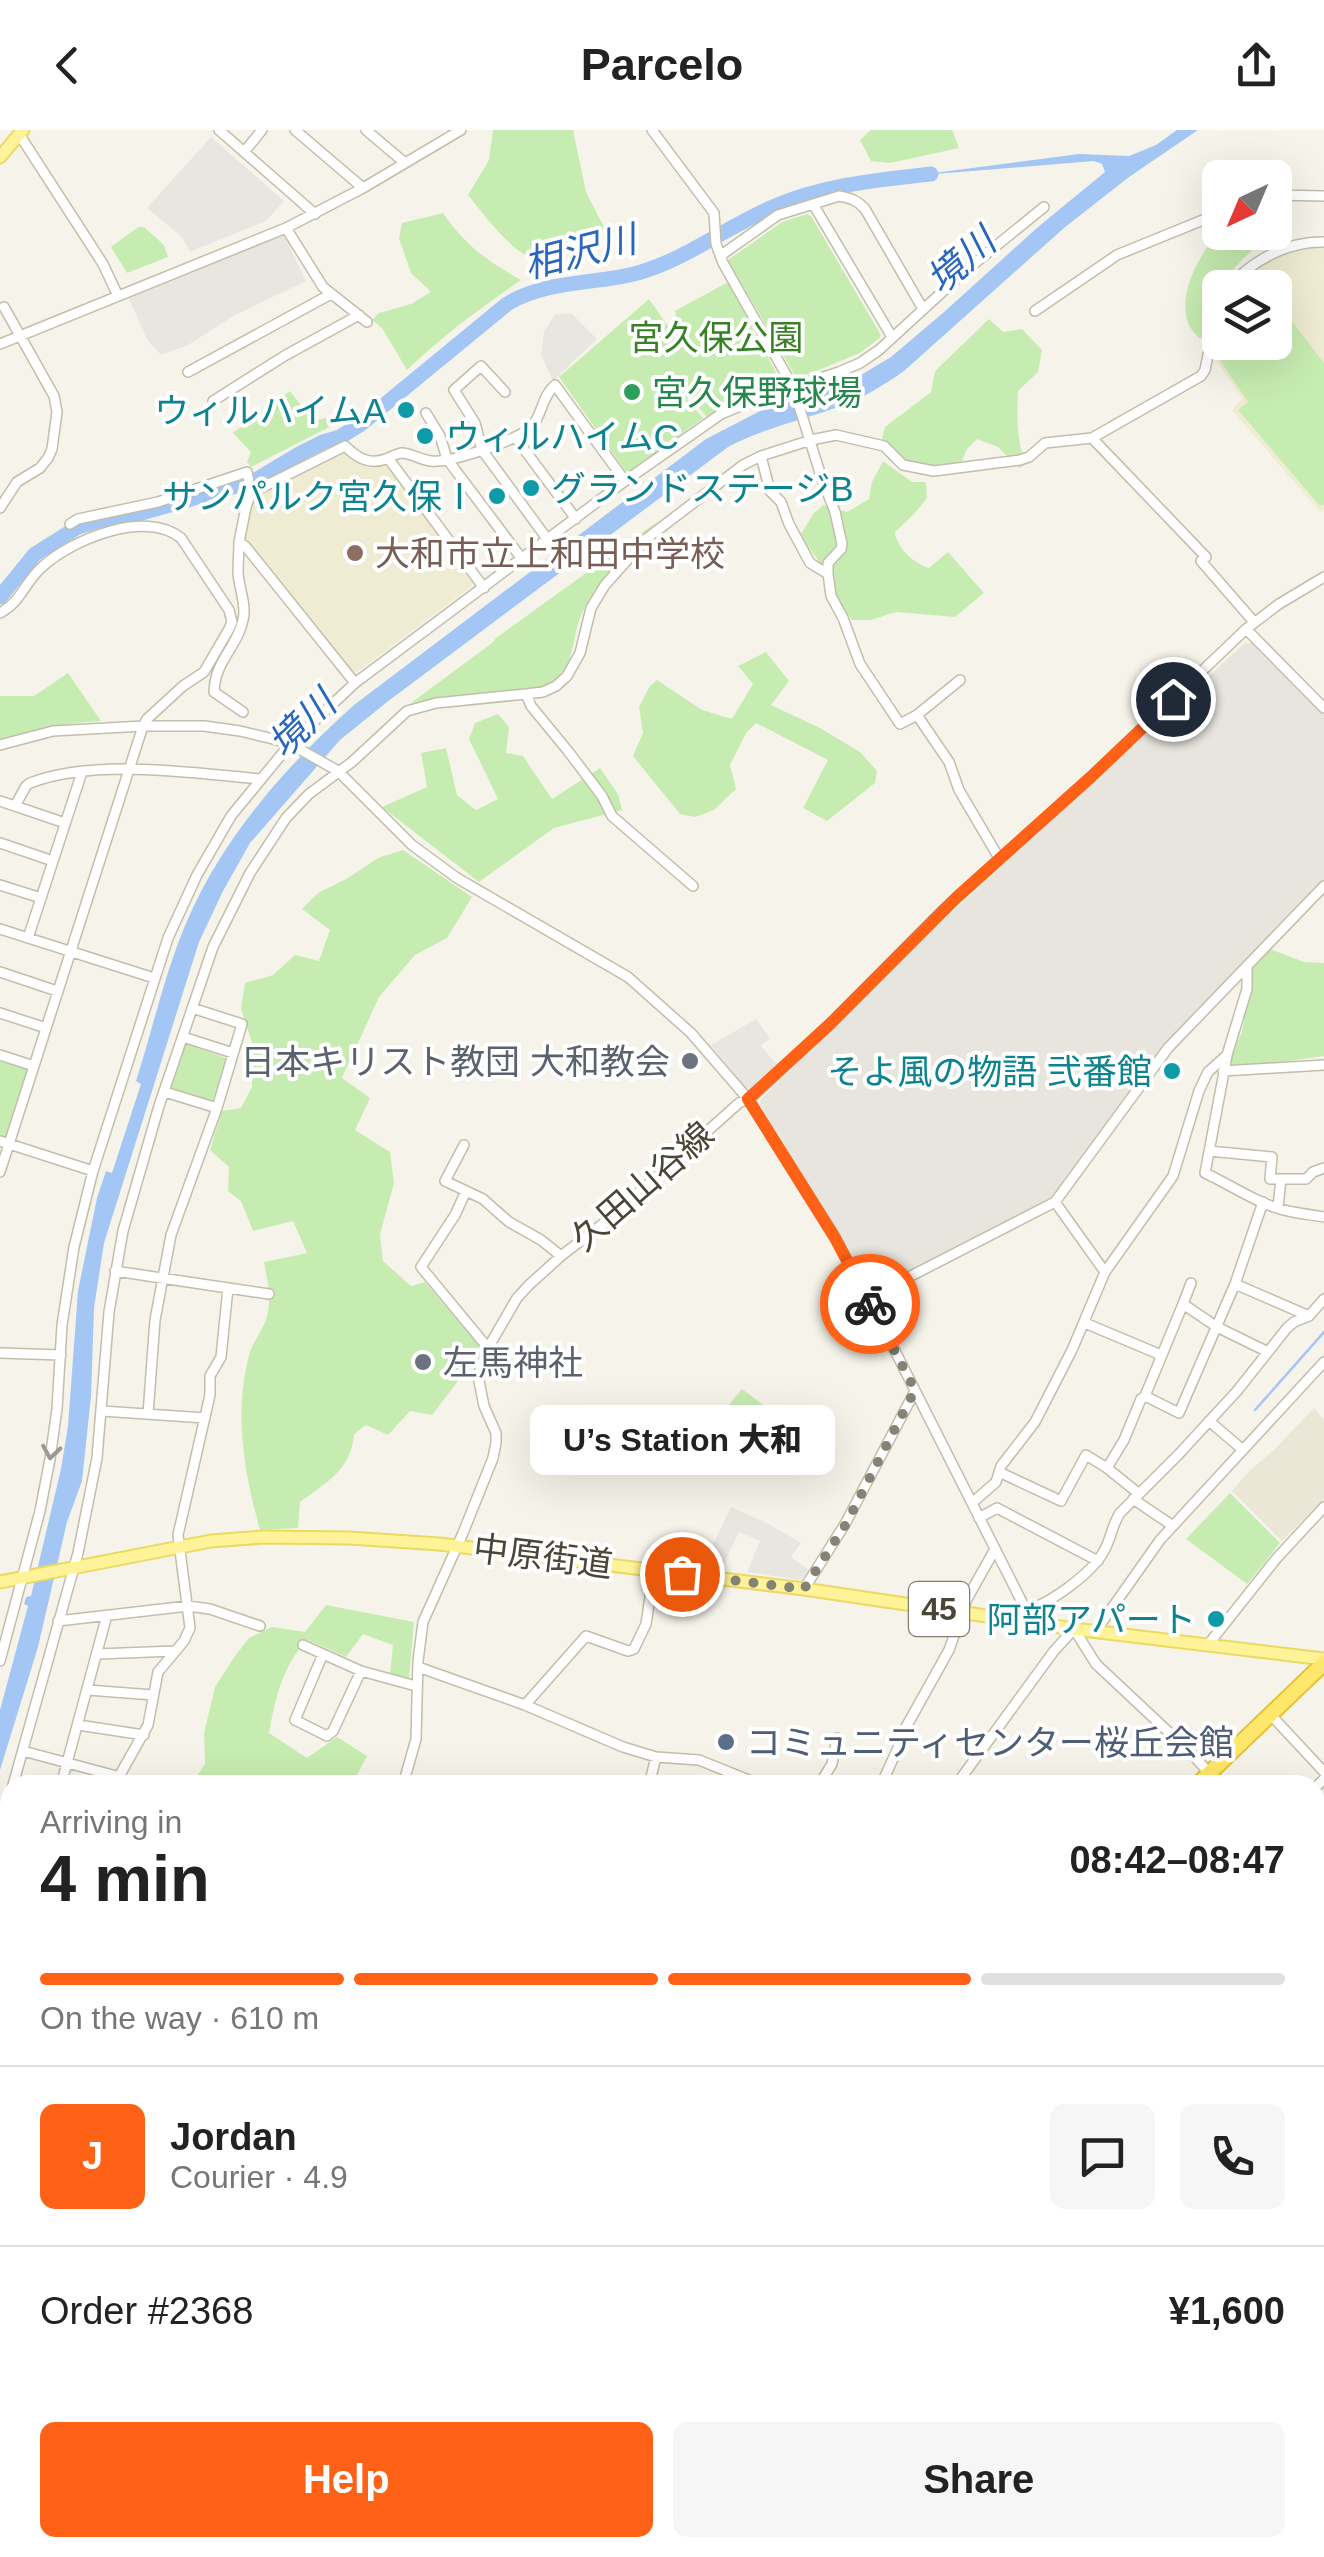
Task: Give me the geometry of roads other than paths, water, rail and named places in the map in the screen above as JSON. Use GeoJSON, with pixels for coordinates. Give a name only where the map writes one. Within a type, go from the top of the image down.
{"type":"FeatureCollection","features":[{"type":"Feature","properties":{"kind":"highway"},"geometry":{"type":"LineString","coordinates":[[1208,1773],[1324,1661]]}},
{"type":"Feature","properties":{"kind":"main road"},"geometry":{"type":"LineString","coordinates":[[0,157],[21,132]]}},
{"type":"Feature","properties":{"kind":"main road","name":"中原街道"},"geometry":{"type":"LineString","coordinates":[[0,1582],[178,1546],[293,1536],[350,1538],[457,1546],[962,1612],[1026,1616],[1074,1629],[1324,1661]]}},
{"type":"Feature","properties":{"kind":"street"},"geometry":{"type":"LineString","coordinates":[[219,130],[315,214]]}},
{"type":"Feature","properties":{"kind":"street"},"geometry":{"type":"LineString","coordinates":[[244,152],[262,130]]}},
{"type":"Feature","properties":{"kind":"street"},"geometry":{"type":"LineString","coordinates":[[294,130],[362,188]]}},
{"type":"Feature","properties":{"kind":"street"},"geometry":{"type":"LineString","coordinates":[[366,130],[405,163]]}},
{"type":"Feature","properties":{"kind":"street"},"geometry":{"type":"LineString","coordinates":[[437,130],[447,138]]}},
{"type":"Feature","properties":{"kind":"street"},"geometry":{"type":"LineString","coordinates":[[0,344],[286,228],[461,130]]}},
{"type":"Feature","properties":{"kind":"street"},"geometry":{"type":"LineString","coordinates":[[652,130],[714,213],[720,256],[794,389],[842,544],[842,549],[828,562],[828,588],[860,664],[900,724],[960,680]]}},
{"type":"Feature","properties":{"kind":"street"},"geometry":{"type":"LineString","coordinates":[[21,132],[103,264],[118,296]]}},
{"type":"Feature","properties":{"kind":"street"},"geometry":{"type":"LineString","coordinates":[[720,256],[778,215],[839,196],[865,208],[923,309]]}},
{"type":"Feature","properties":{"kind":"street"},"geometry":{"type":"LineString","coordinates":[[1292,197],[1324,196]]}},
{"type":"Feature","properties":{"kind":"street"},"geometry":{"type":"LineString","coordinates":[[814,204],[892,337]]}},
{"type":"Feature","properties":{"kind":"street"},"geometry":{"type":"LineString","coordinates":[[0,1661],[50,1459],[62,1325],[74,1246],[93,1171],[168,938],[197,875],[231,816],[292,745],[355,683],[720,414],[839,372],[879,350],[1044,207]]}},
{"type":"Feature","properties":{"kind":"street"},"geometry":{"type":"LineString","coordinates":[[1035,311],[1117,254],[1202,220]]}},
{"type":"Feature","properties":{"kind":"street"},"geometry":{"type":"LineString","coordinates":[[213,401],[286,355],[363,319],[323,288],[286,228]]}},
{"type":"Feature","properties":{"kind":"street"},"geometry":{"type":"LineString","coordinates":[[1248,270],[1286,246],[1324,242]]}},
{"type":"Feature","properties":{"kind":"street"},"geometry":{"type":"LineString","coordinates":[[188,372],[331,294]]}},
{"type":"Feature","properties":{"kind":"street"},"geometry":{"type":"LineString","coordinates":[[0,508],[22,477],[46,463],[57,412],[54,396],[4,307]]}},
{"type":"Feature","properties":{"kind":"street"},"geometry":{"type":"LineString","coordinates":[[16,1775],[97,1458],[110,1312],[123,1231],[213,946],[250,873],[286,818],[335,769],[407,712],[436,703],[543,692],[556,686],[567,676],[580,653],[591,608],[605,585],[646,539],[742,465],[836,435],[884,446],[902,465],[934,471],[1029,458],[1044,443],[1092,438],[1201,376],[1207,360]]}},
{"type":"Feature","properties":{"kind":"street"},"geometry":{"type":"LineString","coordinates":[[504,392],[481,366],[454,390],[476,422],[482,450],[548,540]]}},
{"type":"Feature","properties":{"kind":"street"},"geometry":{"type":"LineString","coordinates":[[251,490],[345,446],[360,459],[375,461],[399,453],[434,461],[482,450],[524,434],[537,422],[548,392],[555,386],[625,482]]}},
{"type":"Feature","properties":{"kind":"street"},"geometry":{"type":"LineString","coordinates":[[426,413],[448,459],[522,558]]}},
{"type":"Feature","properties":{"kind":"street"},"geometry":{"type":"LineString","coordinates":[[515,437],[576,519]]}},
{"type":"Feature","properties":{"kind":"street"},"geometry":{"type":"LineString","coordinates":[[1092,438],[1206,556],[1202,561],[1250,626],[1324,708]]}},
{"type":"Feature","properties":{"kind":"street"},"geometry":{"type":"LineString","coordinates":[[761,456],[770,491],[781,502],[788,524],[810,563],[828,574]]}},
{"type":"Feature","properties":{"kind":"street"},"geometry":{"type":"LineString","coordinates":[[388,458],[484,588]]}},
{"type":"Feature","properties":{"kind":"street"},"geometry":{"type":"LineString","coordinates":[[70,524],[158,502],[248,472],[251,490],[239,542],[238,574],[245,617],[214,678],[214,692],[244,709],[241,731]]}},
{"type":"Feature","properties":{"kind":"street"},"geometry":{"type":"LineString","coordinates":[[0,613],[20,598],[38,570],[78,542],[132,528],[157,528],[174,533],[190,552],[230,610],[232,622],[204,672],[183,686],[143,726],[34,1066],[4,1142],[0,1172]]}},
{"type":"Feature","properties":{"kind":"street"},"geometry":{"type":"LineString","coordinates":[[239,542],[355,683]]}},
{"type":"Feature","properties":{"kind":"street","name":"久田山谷線"},"geometry":{"type":"LineString","coordinates":[[406,1775],[416,1739],[416,1686],[423,1622],[496,1443],[496,1433],[484,1406],[480,1368],[517,1298],[830,1024],[942,912],[1250,626],[1324,577]]}},
{"type":"Feature","properties":{"kind":"street"},"geometry":{"type":"LineString","coordinates":[[526,694],[602,796],[612,816],[692,886]]}},
{"type":"Feature","properties":{"kind":"street"},"geometry":{"type":"LineString","coordinates":[[917,715],[949,762],[959,790],[999,858]]}},
{"type":"Feature","properties":{"kind":"street"},"geometry":{"type":"LineString","coordinates":[[0,745],[53,731],[143,726],[204,726],[292,745],[335,769],[432,861],[628,977],[691,1033],[748,1099],[835,1238],[980,1518],[1026,1616],[1073,1584],[1098,1560],[1113,1523],[1136,1496],[1237,1391],[1266,1351],[1294,1322],[1310,1316],[1324,1299]]}},
{"type":"Feature","properties":{"kind":"street"},"geometry":{"type":"LineString","coordinates":[[15,806],[30,782],[57,773],[177,770],[260,780]]}},
{"type":"Feature","properties":{"kind":"street"},"geometry":{"type":"LineString","coordinates":[[28,938],[82,772]]}},
{"type":"Feature","properties":{"kind":"street"},"geometry":{"type":"LineString","coordinates":[[0,802],[65,823]]}},
{"type":"Feature","properties":{"kind":"street"},"geometry":{"type":"LineString","coordinates":[[0,843],[53,861]]}},
{"type":"Feature","properties":{"kind":"street"},"geometry":{"type":"LineString","coordinates":[[0,885],[41,898]]}},
{"type":"Feature","properties":{"kind":"street"},"geometry":{"type":"LineString","coordinates":[[868,1298],[1055,1202],[1168,1048],[1324,886]]}},
{"type":"Feature","properties":{"kind":"street"},"geometry":{"type":"LineString","coordinates":[[0,929],[154,978]]}},
{"type":"Feature","properties":{"kind":"street"},"geometry":{"type":"LineString","coordinates":[[1247,966],[1247,989],[1223,1071],[1205,1173],[1278,1208],[1324,1218]]}},
{"type":"Feature","properties":{"kind":"street"},"geometry":{"type":"LineString","coordinates":[[0,972],[57,991]]}},
{"type":"Feature","properties":{"kind":"street"},"geometry":{"type":"LineString","coordinates":[[148,1414],[156,1320],[171,1234],[242,1024],[192,1008]]}},
{"type":"Feature","properties":{"kind":"street"},"geometry":{"type":"LineString","coordinates":[[0,1014],[46,1028]]}},
{"type":"Feature","properties":{"kind":"street"},"geometry":{"type":"LineString","coordinates":[[182,1037],[233,1053]]}},
{"type":"Feature","properties":{"kind":"street"},"geometry":{"type":"LineString","coordinates":[[0,1055],[34,1066]]}},
{"type":"Feature","properties":{"kind":"street"},"geometry":{"type":"LineString","coordinates":[[972,1503],[996,1482],[998,1472],[1034,1422],[1105,1272],[1168,1187],[1199,1091],[1208,1072],[1227,1055]]}},
{"type":"Feature","properties":{"kind":"street"},"geometry":{"type":"LineString","coordinates":[[1223,1071],[1324,1065]]}},
{"type":"Feature","properties":{"kind":"street"},"geometry":{"type":"LineString","coordinates":[[165,1092],[216,1108]]}},
{"type":"Feature","properties":{"kind":"street"},"geometry":{"type":"LineString","coordinates":[[4,1142],[93,1171]]}},
{"type":"Feature","properties":{"kind":"street"},"geometry":{"type":"LineString","coordinates":[[464,1145],[445,1181],[483,1199],[509,1222],[561,1256]]}},
{"type":"Feature","properties":{"kind":"street"},"geometry":{"type":"LineString","coordinates":[[1208,1151],[1272,1157],[1270,1179],[1306,1178],[1324,1168]]}},
{"type":"Feature","properties":{"kind":"street"},"geometry":{"type":"LineString","coordinates":[[1278,1208],[1281,1179]]}},
{"type":"Feature","properties":{"kind":"street"},"geometry":{"type":"LineString","coordinates":[[466,1191],[455,1216],[421,1266],[488,1348]]}},
{"type":"Feature","properties":{"kind":"street"},"geometry":{"type":"LineString","coordinates":[[1055,1202],[1105,1272]]}},
{"type":"Feature","properties":{"kind":"street"},"geometry":{"type":"LineString","coordinates":[[1145,1396],[1179,1413],[1236,1284],[1263,1202]]}},
{"type":"Feature","properties":{"kind":"street"},"geometry":{"type":"LineString","coordinates":[[116,1270],[269,1294]]}},
{"type":"Feature","properties":{"kind":"street"},"geometry":{"type":"LineString","coordinates":[[1106,1468],[1145,1396],[1191,1284]]}},
{"type":"Feature","properties":{"kind":"street"},"geometry":{"type":"LineString","coordinates":[[1236,1284],[1310,1316]]}},
{"type":"Feature","properties":{"kind":"street"},"geometry":{"type":"LineString","coordinates":[[123,1775],[144,1735],[158,1672],[190,1628],[178,1546],[182,1512],[210,1395],[210,1376],[220,1357],[228,1288]]}},
{"type":"Feature","properties":{"kind":"street"},"geometry":{"type":"LineString","coordinates":[[1183,1304],[1217,1327],[1266,1351]]}},
{"type":"Feature","properties":{"kind":"street"},"geometry":{"type":"LineString","coordinates":[[1084,1323],[1162,1356]]}},
{"type":"Feature","properties":{"kind":"street"},"geometry":{"type":"LineString","coordinates":[[0,1352],[61,1355]]}},
{"type":"Feature","properties":{"kind":"street"},"geometry":{"type":"LineString","coordinates":[[1095,1632],[1146,1557],[1324,1362]]}},
{"type":"Feature","properties":{"kind":"street"},"geometry":{"type":"LineString","coordinates":[[804,1589],[846,1524],[915,1390]]}},
{"type":"Feature","properties":{"kind":"street"},"geometry":{"type":"LineString","coordinates":[[102,1412],[205,1418]]}},
{"type":"Feature","properties":{"kind":"street"},"geometry":{"type":"LineString","coordinates":[[1208,1421],[1244,1450]]}},
{"type":"Feature","properties":{"kind":"street"},"geometry":{"type":"LineString","coordinates":[[998,1472],[1062,1501],[1086,1455],[1173,1526]]}},
{"type":"Feature","properties":{"kind":"street"},"geometry":{"type":"LineString","coordinates":[[1207,1646],[1276,1558],[1324,1507]]}},
{"type":"Feature","properties":{"kind":"street"},"geometry":{"type":"LineString","coordinates":[[980,1518],[997,1508],[1098,1560]]}},
{"type":"Feature","properties":{"kind":"street"},"geometry":{"type":"LineString","coordinates":[[885,1775],[995,1549]]}},
{"type":"Feature","properties":{"kind":"street"},"geometry":{"type":"LineString","coordinates":[[525,1705],[586,1636],[628,1651],[634,1649],[646,1624],[654,1570]]}},
{"type":"Feature","properties":{"kind":"street"},"geometry":{"type":"LineString","coordinates":[[58,1621],[188,1606],[260,1626]]}},
{"type":"Feature","properties":{"kind":"street"},"geometry":{"type":"LineString","coordinates":[[65,1775],[108,1615]]}},
{"type":"Feature","properties":{"kind":"street"},"geometry":{"type":"LineString","coordinates":[[963,1775],[1074,1629],[1096,1664],[1208,1773]]}},
{"type":"Feature","properties":{"kind":"street"},"geometry":{"type":"LineString","coordinates":[[303,1644],[361,1671],[416,1686]]}},
{"type":"Feature","properties":{"kind":"street"},"geometry":{"type":"LineString","coordinates":[[98,1654],[174,1651]]}},
{"type":"Feature","properties":{"kind":"street"},"geometry":{"type":"LineString","coordinates":[[322,1654],[295,1720],[327,1736],[361,1671]]}},
{"type":"Feature","properties":{"kind":"street"},"geometry":{"type":"LineString","coordinates":[[418,1667],[525,1705],[592,1736],[656,1757],[700,1760],[737,1775]]}},
{"type":"Feature","properties":{"kind":"street"},"geometry":{"type":"LineString","coordinates":[[88,1690],[153,1694]]}},
{"type":"Feature","properties":{"kind":"street"},"geometry":{"type":"LineString","coordinates":[[1270,1714],[1323,1775]]}},
{"type":"Feature","properties":{"kind":"street"},"geometry":{"type":"LineString","coordinates":[[78,1725],[144,1735]]}},
{"type":"Feature","properties":{"kind":"street"},"geometry":{"type":"LineString","coordinates":[[825,1775],[832,1764],[837,1738]]}},
{"type":"Feature","properties":{"kind":"street"},"geometry":{"type":"LineString","coordinates":[[23,1751],[103,1775]]}},
{"type":"Feature","properties":{"kind":"street"},"geometry":{"type":"LineString","coordinates":[[652,1775],[656,1757]]}},
{"type":"Feature","properties":{"kind":"water"},"geometry":{"type":"Polygon","coordinates":[[[1177,130],[1198,130],[1064,228],[904,371],[849,403],[728,447],[387,702],[340,740],[250,843],[199,942],[104,1243],[94,1308],[91,1396],[82,1481],[67,1522],[38,1647],[0,1770],[0,1710],[61,1469],[78,1291],[97,1198],[106,1171],[112,1173],[141,1084],[136,1081],[179,940],[202,890],[238,831],[304,753],[354,705],[706,439],[764,409],[846,384],[891,357],[1105,172],[1102,164],[1094,161],[911,176],[1079,154],[1129,156],[1156,145],[1177,130]]]}},
{"type":"Feature","properties":{"kind":"waterway","name":"相沢川"},"geometry":{"type":"LineString","coordinates":[[0,597],[35,554],[78,527],[254,481],[301,453],[340,437],[507,304],[521,297],[652,268],[756,215],[811,193],[931,174]]}},
{"type":"Feature","properties":{"kind":"waterway"},"geometry":{"type":"LineString","coordinates":[[1255,1410],[1324,1332]]}},
{"type":"Feature","properties":{"kind":"place","name":"宮久保野球場"},"geometry":{"type":"Point","coordinates":[632,392]}},
{"type":"Feature","properties":{"kind":"place","name":"ウィルハイムA"},"geometry":{"type":"Point","coordinates":[406,410]}},
{"type":"Feature","properties":{"kind":"place","name":"ウィルハイムC"},"geometry":{"type":"Point","coordinates":[425,436]}},
{"type":"Feature","properties":{"kind":"place","name":"グランドステージB"},"geometry":{"type":"Point","coordinates":[531,488]}},
{"type":"Feature","properties":{"kind":"place","name":"サンパルク宮久保Ⅰ"},"geometry":{"type":"Point","coordinates":[497,496]}},
{"type":"Feature","properties":{"kind":"place","name":"大和市立上和田中学校"},"geometry":{"type":"Point","coordinates":[355,553]}},
{"type":"Feature","properties":{"kind":"place","name":"日本キリスト教団 大和教会"},"geometry":{"type":"Point","coordinates":[690,1061]}},
{"type":"Feature","properties":{"kind":"place","name":"そよ風の物語 弐番館"},"geometry":{"type":"Point","coordinates":[1172,1071]}},
{"type":"Feature","properties":{"kind":"place","name":"左馬神社"},"geometry":{"type":"Point","coordinates":[423,1362]}},
{"type":"Feature","properties":{"kind":"place","name":"U’s Station 大和"},"geometry":{"type":"Point","coordinates":[682,1574]}},
{"type":"Feature","properties":{"kind":"place","name":"阿部アパート"},"geometry":{"type":"Point","coordinates":[1216,1619]}},
{"type":"Feature","properties":{"kind":"place","name":"コミュニティセンター桜丘会館"},"geometry":{"type":"Point","coordinates":[726,1742]}},
{"type":"Feature","properties":{"kind":"water label","name":"境川"},"geometry":{"type":"Point","coordinates":[961,261]}},
{"type":"Feature","properties":{"kind":"water label","name":"境川"},"geometry":{"type":"Point","coordinates":[302,724]}},
{"type":"Feature","properties":{"kind":"park label","name":"宮久保公園"},"geometry":{"type":"Point","coordinates":[716,337]}}]}
